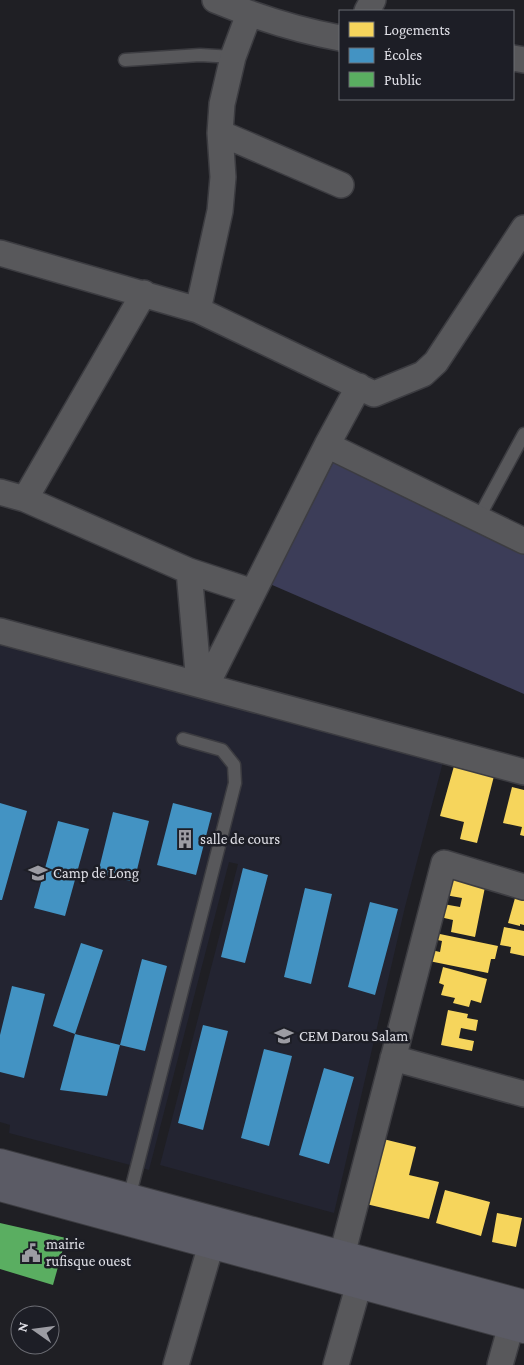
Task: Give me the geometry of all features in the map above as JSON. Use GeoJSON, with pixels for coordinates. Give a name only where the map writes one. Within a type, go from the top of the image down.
{"type":"FeatureCollection","features":[{"type":"Feature","properties":{"kind":"main road"},"geometry":{"type":"LineString","coordinates":[[0,1163],[342,1255],[520,1320]]}},
{"type":"Feature","properties":{"kind":"main road"},"geometry":{"type":"LineString","coordinates":[[0,1187],[359,1284],[520,1320]]}},
{"type":"Feature","properties":{"kind":"street"},"geometry":{"type":"LineString","coordinates":[[215,0],[249,14],[303,31],[339,38]]}},
{"type":"Feature","properties":{"kind":"street"},"geometry":{"type":"LineString","coordinates":[[198,310],[220,211],[224,177],[220,133],[222,104],[233,57],[249,14]]}},
{"type":"Feature","properties":{"kind":"street"},"geometry":{"type":"LineString","coordinates":[[220,133],[341,186]]}},
{"type":"Feature","properties":{"kind":"street"},"geometry":{"type":"LineString","coordinates":[[0,253],[198,310],[374,394],[423,374],[436,362],[524,228]]}},
{"type":"Feature","properties":{"kind":"street"},"geometry":{"type":"LineString","coordinates":[[25,499],[144,293]]}},
{"type":"Feature","properties":{"kind":"street"},"geometry":{"type":"LineString","coordinates":[[203,685],[253,592],[358,386]]}},
{"type":"Feature","properties":{"kind":"street"},"geometry":{"type":"LineString","coordinates":[[327,445],[524,541]]}},
{"type":"Feature","properties":{"kind":"street"},"geometry":{"type":"LineString","coordinates":[[0,492],[25,499],[189,571],[253,592]]}},
{"type":"Feature","properties":{"kind":"street"},"geometry":{"type":"LineString","coordinates":[[189,571],[203,685]]}},
{"type":"Feature","properties":{"kind":"street"},"geometry":{"type":"LineString","coordinates":[[0,631],[524,772]]}},
{"type":"Feature","properties":{"kind":"street"},"geometry":{"type":"LineString","coordinates":[[342,1255],[444,863],[524,887]]}},
{"type":"Feature","properties":{"kind":"street"},"geometry":{"type":"LineString","coordinates":[[394,1058],[524,1094]]}},
{"type":"Feature","properties":{"kind":"street"},"geometry":{"type":"LineString","coordinates":[[176,1365],[211,1245]]}},
{"type":"Feature","properties":{"kind":"street"},"geometry":{"type":"LineString","coordinates":[[336,1365],[359,1284]]}},
{"type":"Feature","properties":{"kind":"street"},"geometry":{"type":"LineString","coordinates":[[500,1365],[520,1320]]}},
{"type":"Feature","properties":{"kind":"lane"},"geometry":{"type":"LineString","coordinates":[[126,60],[200,55],[233,57]]}},
{"type":"Feature","properties":{"kind":"lane"},"geometry":{"type":"LineString","coordinates":[[478,519],[524,434]]}},
{"type":"Feature","properties":{"kind":"lane"},"geometry":{"type":"LineString","coordinates":[[129,1198],[235,783],[234,765],[222,750],[183,739]]}},
{"type":"Feature","properties":{"kind":"shaded area"},"geometry":{"type":"Polygon","coordinates":[[[329,446],[524,539],[524,694],[263,581],[329,446]]]}},
{"type":"Feature","properties":{"kind":"shaded area"},"geometry":{"type":"Polygon","coordinates":[[[0,645],[443,762],[405,907],[334,1213],[160,1165],[238,864],[229,862],[149,1170],[9,1133],[10,1125],[0,1122],[0,645]]]}},
{"type":"Feature","properties":{"kind":"building: Logements"},"geometry":{"type":"Polygon","coordinates":[[[454,766],[494,776],[477,843],[460,839],[464,822],[440,816],[454,766]]]}},
{"type":"Feature","properties":{"kind":"building: Logements"},"geometry":{"type":"Polygon","coordinates":[[[512,787],[524,790],[524,836],[520,835],[522,827],[503,823],[512,787]]]}},
{"type":"Feature","properties":{"kind":"building: Logements"},"geometry":{"type":"Polygon","coordinates":[[[449,875],[486,882],[475,937],[451,932],[453,920],[440,917],[443,904],[460,907],[462,898],[445,895],[449,875]]]}},
{"type":"Feature","properties":{"kind":"building: Logements"},"geometry":{"type":"Polygon","coordinates":[[[515,898],[524,901],[524,925],[508,923],[515,898]]]}},
{"type":"Feature","properties":{"kind":"building: Logements"},"geometry":{"type":"Polygon","coordinates":[[[504,927],[524,931],[524,956],[510,953],[511,947],[500,945],[504,927]]]}},
{"type":"Feature","properties":{"kind":"building: Logements"},"geometry":{"type":"Polygon","coordinates":[[[435,933],[498,946],[495,959],[491,959],[488,973],[429,961],[431,950],[440,952],[442,941],[433,939],[435,933]]]}},
{"type":"Feature","properties":{"kind":"building: Logements"},"geometry":{"type":"Polygon","coordinates":[[[443,967],[487,979],[481,1003],[471,1000],[469,1007],[453,1003],[455,998],[441,995],[444,985],[439,983],[443,967]]]}},
{"type":"Feature","properties":{"kind":"building: Logements"},"geometry":{"type":"Polygon","coordinates":[[[448,1010],[468,1014],[467,1018],[478,1020],[476,1031],[461,1028],[459,1038],[474,1041],[472,1051],[441,1045],[448,1010]]]}},
{"type":"Feature","properties":{"kind":"building: Logements"},"geometry":{"type":"Polygon","coordinates":[[[379,1138],[416,1147],[409,1175],[439,1182],[429,1219],[362,1203],[379,1138]]]}},
{"type":"Feature","properties":{"kind":"building: Logements"},"geometry":{"type":"Polygon","coordinates":[[[445,1190],[490,1202],[481,1236],[436,1223],[445,1190]]]}},
{"type":"Feature","properties":{"kind":"building: Logements"},"geometry":{"type":"Polygon","coordinates":[[[497,1213],[522,1218],[516,1247],[492,1242],[497,1213]]]}},
{"type":"Feature","properties":{"kind":"building: Écoles"},"geometry":{"type":"Polygon","coordinates":[[[0,803],[27,811],[2,900],[0,900],[0,803]]]}},
{"type":"Feature","properties":{"kind":"building: Écoles","name":"salle de cours"},"geometry":{"type":"Polygon","coordinates":[[[173,803],[212,813],[196,875],[157,865],[173,803]]]}},
{"type":"Feature","properties":{"kind":"building: Écoles"},"geometry":{"type":"Polygon","coordinates":[[[113,812],[149,821],[134,882],[98,873],[113,812]]]}},
{"type":"Feature","properties":{"kind":"building: Écoles"},"geometry":{"type":"Polygon","coordinates":[[[58,821],[89,829],[65,916],[34,908],[58,821]]]}},
{"type":"Feature","properties":{"kind":"building: Écoles"},"geometry":{"type":"Polygon","coordinates":[[[243,868],[268,875],[245,963],[221,957],[243,868]]]}},
{"type":"Feature","properties":{"kind":"building: Écoles"},"geometry":{"type":"Polygon","coordinates":[[[305,888],[332,894],[311,984],[284,977],[305,888]]]}},
{"type":"Feature","properties":{"kind":"building: Écoles"},"geometry":{"type":"Polygon","coordinates":[[[370,902],[398,909],[375,995],[348,987],[370,902]]]}},
{"type":"Feature","properties":{"kind":"building: Écoles"},"geometry":{"type":"Polygon","coordinates":[[[81,943],[103,950],[75,1034],[53,1026],[81,943]]]}},
{"type":"Feature","properties":{"kind":"building: Écoles"},"geometry":{"type":"Polygon","coordinates":[[[142,959],[167,966],[145,1051],[120,1045],[142,959]]]}},
{"type":"Feature","properties":{"kind":"building: Écoles"},"geometry":{"type":"Polygon","coordinates":[[[12,986],[45,994],[24,1078],[0,1072],[0,1035],[12,986]]]}},
{"type":"Feature","properties":{"kind":"building: Écoles"},"geometry":{"type":"Polygon","coordinates":[[[203,1025],[228,1031],[203,1130],[178,1123],[203,1025]]]}},
{"type":"Feature","properties":{"kind":"building: Écoles"},"geometry":{"type":"Polygon","coordinates":[[[75,1034],[120,1045],[107,1096],[60,1090],[75,1034]]]}},
{"type":"Feature","properties":{"kind":"building: Écoles"},"geometry":{"type":"Polygon","coordinates":[[[264,1049],[292,1056],[269,1146],[241,1138],[264,1049]]]}},
{"type":"Feature","properties":{"kind":"building: Écoles"},"geometry":{"type":"Polygon","coordinates":[[[324,1068],[354,1077],[329,1164],[299,1155],[324,1068]]]}},
{"type":"Feature","properties":{"kind":"building: Public","name":"mairie rufisque ouest"},"geometry":{"type":"Polygon","coordinates":[[[0,1223],[66,1238],[53,1285],[0,1269],[0,1223]]]}},
{"type":"Feature","properties":{"kind":"place","name":"salle de cours"},"geometry":{"type":"Point","coordinates":[185,839]}},
{"type":"Feature","properties":{"kind":"place","name":"Camp de Long"},"geometry":{"type":"Point","coordinates":[38,873]}},
{"type":"Feature","properties":{"kind":"place","name":"CEM Darou Salam"},"geometry":{"type":"Point","coordinates":[284,1036]}},
{"type":"Feature","properties":{"kind":"place","name":"mairie rufisque ouest"},"geometry":{"type":"Point","coordinates":[31,1253]}}]}
